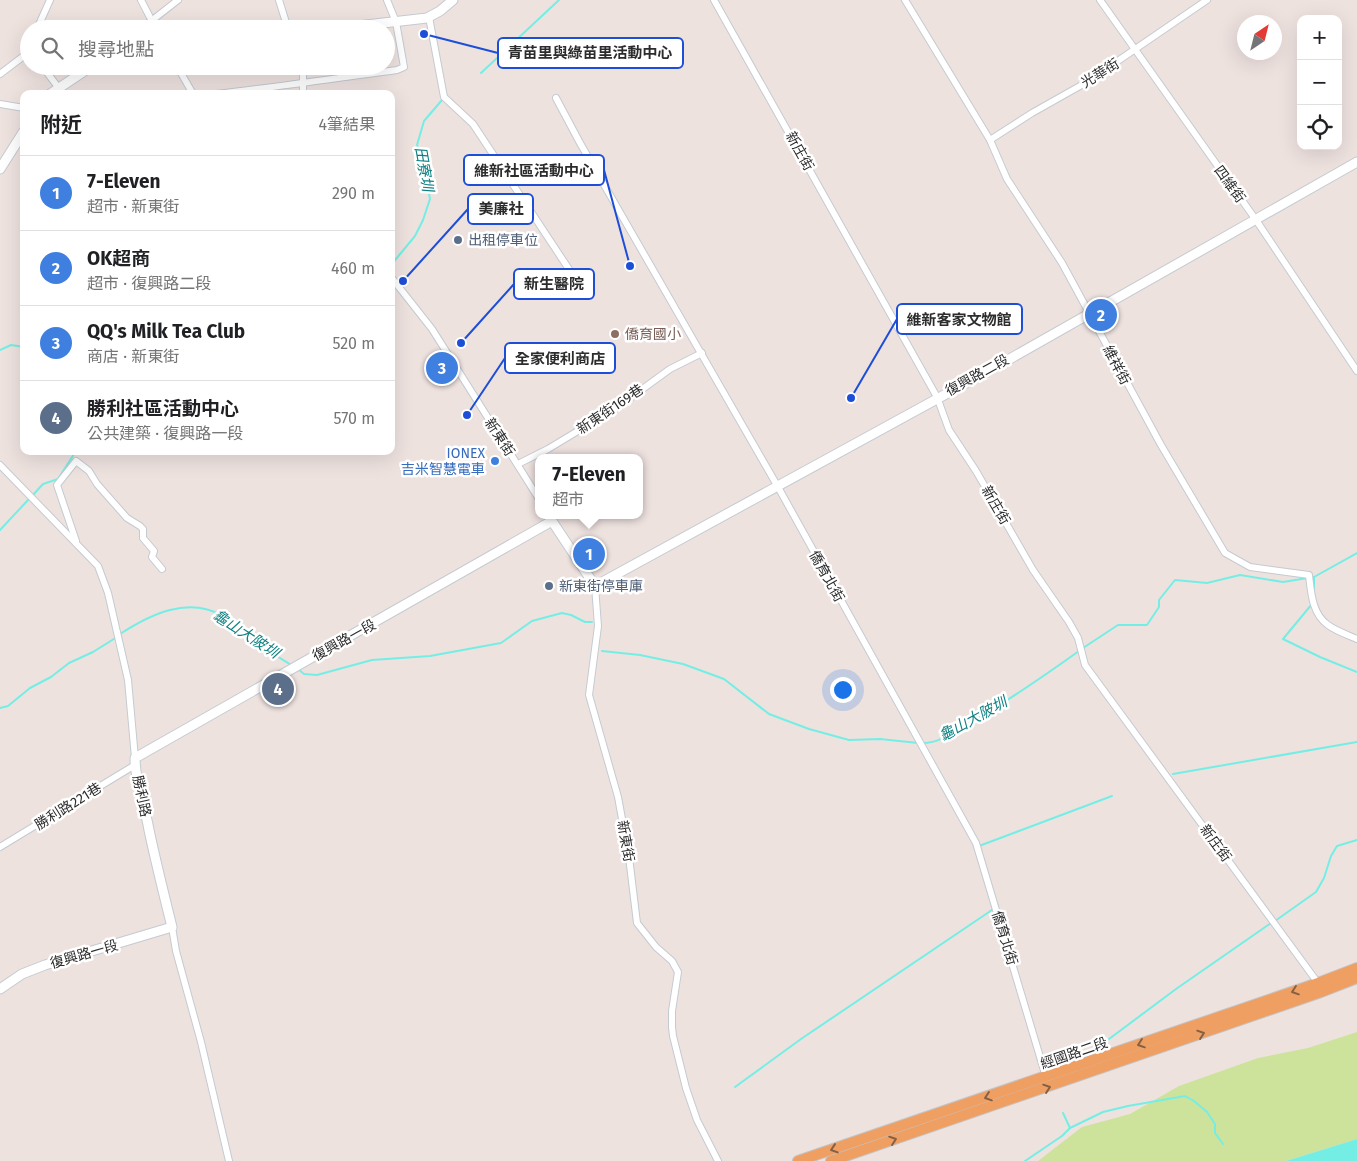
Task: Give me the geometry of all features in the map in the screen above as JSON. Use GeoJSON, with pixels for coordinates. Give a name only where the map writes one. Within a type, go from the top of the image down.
{"type":"FeatureCollection","features":[{"type":"Feature","properties":{"kind":"main road","name":"經國路二段"},"geometry":{"type":"LineString","coordinates":[[798,1161],[1318,984],[1357,968]]}},
{"type":"Feature","properties":{"kind":"main road","name":"經國路二段"},"geometry":{"type":"LineString","coordinates":[[831,1161],[1097,1071],[1357,978]]}},
{"type":"Feature","properties":{"kind":"street"},"geometry":{"type":"LineString","coordinates":[[41,20],[50,0]]}},
{"type":"Feature","properties":{"kind":"street"},"geometry":{"type":"LineString","coordinates":[[141,0],[151,20]]}},
{"type":"Feature","properties":{"kind":"street"},"geometry":{"type":"LineString","coordinates":[[152,20],[178,0]]}},
{"type":"Feature","properties":{"kind":"street"},"geometry":{"type":"LineString","coordinates":[[279,0],[285,20]]}},
{"type":"Feature","properties":{"kind":"street"},"geometry":{"type":"LineString","coordinates":[[387,0],[396,22],[404,68],[395,70]]}},
{"type":"Feature","properties":{"kind":"street"},"geometry":{"type":"LineString","coordinates":[[396,22],[429,17],[453,0]]}},
{"type":"Feature","properties":{"kind":"street","name":"新庄街"},"geometry":{"type":"LineString","coordinates":[[714,0],[937,397],[949,430],[976,471],[1033,570],[1078,638],[1085,665],[1167,774],[1318,984]]}},
{"type":"Feature","properties":{"kind":"street","name":"維祥街"},"geometry":{"type":"LineString","coordinates":[[905,0],[990,140],[1007,179],[1062,263],[1161,445],[1225,553],[1250,567],[1309,575],[1312,600],[1318,613],[1328,625],[1357,639]]}},
{"type":"Feature","properties":{"kind":"street","name":"四維街"},"geometry":{"type":"LineString","coordinates":[[1100,0],[1256,220],[1357,371]]}},
{"type":"Feature","properties":{"kind":"street","name":"光華街"},"geometry":{"type":"LineString","coordinates":[[990,140],[1032,113],[1087,82],[1207,0]]}},
{"type":"Feature","properties":{"kind":"street"},"geometry":{"type":"LineString","coordinates":[[429,17],[444,97],[473,124],[582,289]]}},
{"type":"Feature","properties":{"kind":"street"},"geometry":{"type":"LineString","coordinates":[[0,74],[20,59]]}},
{"type":"Feature","properties":{"kind":"street"},"geometry":{"type":"LineString","coordinates":[[49,75],[58,87]]}},
{"type":"Feature","properties":{"kind":"street"},"geometry":{"type":"LineString","coordinates":[[55,90],[77,75]]}},
{"type":"Feature","properties":{"kind":"street"},"geometry":{"type":"LineString","coordinates":[[181,75],[191,90]]}},
{"type":"Feature","properties":{"kind":"street"},"geometry":{"type":"LineString","coordinates":[[303,75],[303,90]]}},
{"type":"Feature","properties":{"kind":"street"},"geometry":{"type":"LineString","coordinates":[[250,90],[358,75]]}},
{"type":"Feature","properties":{"kind":"street","name":"僑育北街"},"geometry":{"type":"LineString","coordinates":[[556,98],[778,487],[976,843],[1046,1077]]}},
{"type":"Feature","properties":{"kind":"street"},"geometry":{"type":"LineString","coordinates":[[0,104],[20,107]]}},
{"type":"Feature","properties":{"kind":"street"},"geometry":{"type":"LineString","coordinates":[[0,169],[20,136]]}},
{"type":"Feature","properties":{"kind":"street","name":"復興路二段"},"geometry":{"type":"LineString","coordinates":[[595,586],[778,487],[1357,162]]}},
{"type":"Feature","properties":{"kind":"street","name":"新東街"},"geometry":{"type":"LineString","coordinates":[[395,282],[432,329],[535,492]]}},
{"type":"Feature","properties":{"kind":"street","name":"新東街169巷"},"geometry":{"type":"LineString","coordinates":[[538,454],[596,420],[600,420],[670,369],[702,353]]}},
{"type":"Feature","properties":{"kind":"street","name":"新東街169巷"},"geometry":{"type":"LineString","coordinates":[[518,464],[535,456]]}},
{"type":"Feature","properties":{"kind":"street"},"geometry":{"type":"LineString","coordinates":[[77,544],[57,485],[76,461],[89,471],[97,484],[127,518],[143,529],[143,538],[154,551],[152,557],[162,569]]}},
{"type":"Feature","properties":{"kind":"street","name":"勝利路"},"geometry":{"type":"LineString","coordinates":[[0,465],[98,566],[108,593],[128,680],[137,778],[153,855],[201,1042],[229,1161]]}},
{"type":"Feature","properties":{"kind":"street","name":"復興路一段"},"geometry":{"type":"LineString","coordinates":[[135,761],[549,519]]}},
{"type":"Feature","properties":{"kind":"street","name":"新東街"},"geometry":{"type":"LineString","coordinates":[[552,519],[595,586],[598,626],[589,695],[618,797],[629,857],[637,923],[656,947],[672,961],[678,972],[672,1011],[673,1036],[686,1088],[697,1120],[718,1161]]}},
{"type":"Feature","properties":{"kind":"street","name":"勝利路221巷"},"geometry":{"type":"LineString","coordinates":[[0,848],[135,761]]}},
{"type":"Feature","properties":{"kind":"street","name":"復興路一段"},"geometry":{"type":"LineString","coordinates":[[0,989],[22,974],[44,965],[172,927]]}},
{"type":"Feature","properties":{"kind":"green space"},"geometry":{"type":"Polygon","coordinates":[[[1357,1032],[1357,1139],[1286,1161],[1038,1161],[1082,1127],[1130,1114],[1179,1086],[1258,1058],[1308,1048],[1357,1032]]]}},
{"type":"Feature","properties":{"kind":"water"},"geometry":{"type":"Polygon","coordinates":[[[1357,1139],[1357,1161],[1286,1161],[1357,1139]]]}},
{"type":"Feature","properties":{"kind":"waterway","name":"田寮圳"},"geometry":{"type":"LineString","coordinates":[[481,73],[559,0]]}},
{"type":"Feature","properties":{"kind":"waterway","name":"田寮圳"},"geometry":{"type":"LineString","coordinates":[[395,260],[415,236],[430,199],[422,157],[417,145],[424,121],[442,100]]}},
{"type":"Feature","properties":{"kind":"waterway","name":"田寮圳"},"geometry":{"type":"LineString","coordinates":[[0,350],[11,345],[20,346]]}},
{"type":"Feature","properties":{"kind":"waterway","name":"龜山大陂圳"},"geometry":{"type":"LineString","coordinates":[[32,496],[43,484],[58,479],[73,455]]}},
{"type":"Feature","properties":{"kind":"waterway","name":"龜山大陂圳"},"geometry":{"type":"LineString","coordinates":[[0,530],[29,499]]}},
{"type":"Feature","properties":{"kind":"waterway","name":"龜山大陂圳"},"geometry":{"type":"LineString","coordinates":[[1083,648],[1118,625],[1147,625],[1159,607],[1159,600],[1175,580],[1207,583],[1240,575],[1283,582],[1314,577],[1357,553]]}},
{"type":"Feature","properties":{"kind":"waterway"},"geometry":{"type":"LineString","coordinates":[[1314,577],[1314,597]]}},
{"type":"Feature","properties":{"kind":"waterway"},"geometry":{"type":"LineString","coordinates":[[1312,604],[1283,639],[1357,672]]}},
{"type":"Feature","properties":{"kind":"waterway","name":"龜山大陂圳"},"geometry":{"type":"LineString","coordinates":[[120,634],[144,620],[170,610],[183,608],[210,610],[223,616],[291,665]]}},
{"type":"Feature","properties":{"kind":"waterway","name":"龜山大陂圳"},"geometry":{"type":"LineString","coordinates":[[298,669],[304,674],[317,675],[372,660],[430,656],[501,643],[532,621],[562,613],[585,622],[592,622]]}},
{"type":"Feature","properties":{"kind":"waterway","name":"龜山大陂圳"},"geometry":{"type":"LineString","coordinates":[[0,708],[8,706],[30,688],[51,677],[69,663],[93,652],[117,637]]}},
{"type":"Feature","properties":{"kind":"waterway","name":"龜山大陂圳"},"geometry":{"type":"LineString","coordinates":[[602,651],[640,655],[683,664],[724,679],[769,714],[809,729],[849,740],[880,739],[918,743]]}},
{"type":"Feature","properties":{"kind":"waterway","name":"龜山大陂圳"},"geometry":{"type":"LineString","coordinates":[[923,743],[936,741],[972,722],[1026,688],[1079,651]]}},
{"type":"Feature","properties":{"kind":"waterway"},"geometry":{"type":"LineString","coordinates":[[1173,774],[1357,742]]}},
{"type":"Feature","properties":{"kind":"waterway"},"geometry":{"type":"LineString","coordinates":[[979,846],[1112,796]]}},
{"type":"Feature","properties":{"kind":"waterway"},"geometry":{"type":"LineString","coordinates":[[1275,921],[1316,892],[1337,846],[1357,840]]}},
{"type":"Feature","properties":{"kind":"waterway"},"geometry":{"type":"LineString","coordinates":[[735,1087],[801,1039],[998,905]]}},
{"type":"Feature","properties":{"kind":"waterway"},"geometry":{"type":"LineString","coordinates":[[1105,1042],[1176,989],[1271,923]]}},
{"type":"Feature","properties":{"kind":"waterway"},"geometry":{"type":"LineString","coordinates":[[1025,1161],[1062,1136],[1070,1128],[1103,1112],[1185,1096],[1207,1112],[1215,1124],[1215,1133],[1223,1144]]}},
{"type":"Feature","properties":{"kind":"waterway"},"geometry":{"type":"LineString","coordinates":[[1063,1113],[1070,1128]]}},
{"type":"Feature","properties":{"kind":"place","name":"青苗里與綠苗里活動中心"},"geometry":{"type":"Point","coordinates":[424,34]}},
{"type":"Feature","properties":{"kind":"place","name":"出租停車位"},"geometry":{"type":"Point","coordinates":[458,240]}},
{"type":"Feature","properties":{"kind":"place","name":"維新社區活動中心"},"geometry":{"type":"Point","coordinates":[630,266]}},
{"type":"Feature","properties":{"kind":"place","name":"美廉社"},"geometry":{"type":"Point","coordinates":[403,281]}},
{"type":"Feature","properties":{"kind":"place","name":"OK超商"},"geometry":{"type":"Point","coordinates":[1101,315]}},
{"type":"Feature","properties":{"kind":"place","name":"僑育國小"},"geometry":{"type":"Point","coordinates":[615,334]}},
{"type":"Feature","properties":{"kind":"place","name":"新生醫院"},"geometry":{"type":"Point","coordinates":[461,343]}},
{"type":"Feature","properties":{"kind":"place","name":"QQ's Milk Tea Club"},"geometry":{"type":"Point","coordinates":[442,368]}},
{"type":"Feature","properties":{"kind":"place","name":"維新客家文物館"},"geometry":{"type":"Point","coordinates":[851,398]}},
{"type":"Feature","properties":{"kind":"place","name":"全家便利商店"},"geometry":{"type":"Point","coordinates":[467,415]}},
{"type":"Feature","properties":{"kind":"place","name":"IONEX 吉米智慧電車"},"geometry":{"type":"Point","coordinates":[495,461]}},
{"type":"Feature","properties":{"kind":"place","name":"7-Eleven"},"geometry":{"type":"Point","coordinates":[589,554]}},
{"type":"Feature","properties":{"kind":"place","name":"新東街停車庫"},"geometry":{"type":"Point","coordinates":[549,586]}},
{"type":"Feature","properties":{"kind":"place","name":"勝利社區活動中心"},"geometry":{"type":"Point","coordinates":[278,689]}}]}
